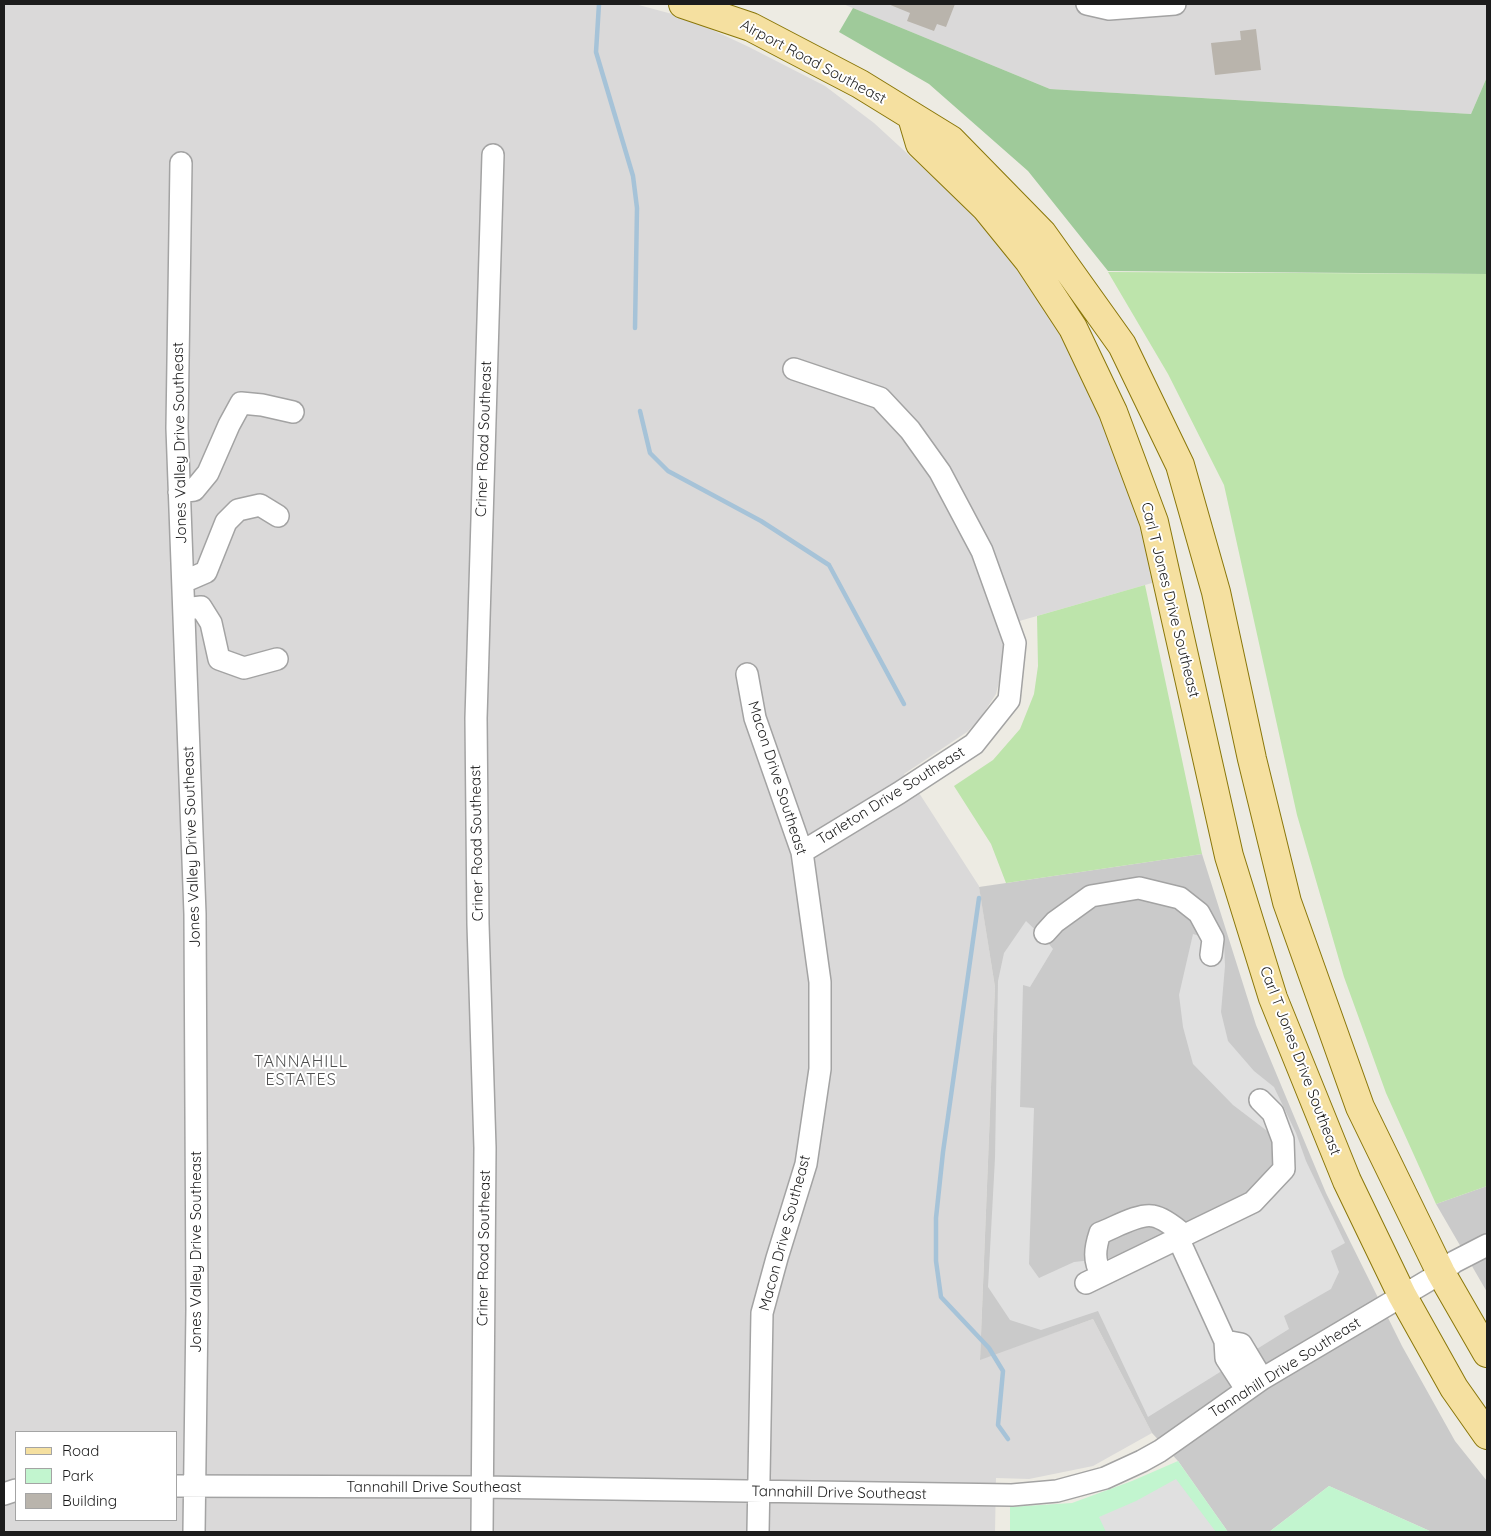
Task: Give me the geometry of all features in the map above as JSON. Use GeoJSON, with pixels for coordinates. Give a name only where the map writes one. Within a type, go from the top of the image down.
{"type":"FeatureCollection","features":[{"type":"Feature","properties":{"kind":"main road","name":"Airport Road Southeast"},"geometry":{"type":"LineString","coordinates":[[683,4],[751,27],[860,84],[912,117]]}},
{"type":"Feature","properties":{"kind":"main road"},"geometry":{"type":"LineString","coordinates":[[912,117],[951,140],[1042,233],[1122,345],[1180,465],[1216,592],[1252,758],[1287,902],[1360,1107],[1441,1272],[1487,1353]]}},
{"type":"Feature","properties":{"kind":"main road","name":"Carl T Jones Drive Southeast"},"geometry":{"type":"LineString","coordinates":[[912,117],[920,144],[986,208],[1028,261],[1073,328],[1113,412],[1154,522],[1230,856],[1273,998],[1346,1181],[1402,1295],[1454,1388],[1487,1435]]}},
{"type":"Feature","properties":{"kind":"street"},"geometry":{"type":"LineString","coordinates":[[1087,4],[1109,9],[1175,4]]}},
{"type":"Feature","properties":{"kind":"street","name":"Criner Road Southeast"},"geometry":{"type":"LineString","coordinates":[[482,1532],[485,1148],[478,924],[476,718],[493,155]]}},
{"type":"Feature","properties":{"kind":"street","name":"Jones Valley Drive Southeast"},"geometry":{"type":"LineString","coordinates":[[181,163],[177,428],[195,914],[197,1299],[186,1486],[194,1532]]}},
{"type":"Feature","properties":{"kind":"street","name":"Tarleton Drive Southeast"},"geometry":{"type":"LineString","coordinates":[[794,369],[880,398],[910,430],[940,472],[982,551],[1015,643],[1009,700],[974,744],[899,794],[802,852]]}},
{"type":"Feature","properties":{"kind":"street"},"geometry":{"type":"LineString","coordinates":[[179,492],[194,490],[208,473],[241,403],[262,405],[293,412]]}},
{"type":"Feature","properties":{"kind":"street"},"geometry":{"type":"LineString","coordinates":[[183,582],[206,572],[226,522],[238,510],[260,505],[278,516]]}},
{"type":"Feature","properties":{"kind":"street"},"geometry":{"type":"LineString","coordinates":[[184,608],[201,607],[211,623],[219,659],[244,668],[277,659]]}},
{"type":"Feature","properties":{"kind":"street","name":"Macon Drive Southeast"},"geometry":{"type":"LineString","coordinates":[[747,674],[756,718],[802,852],[820,982],[820,1069],[806,1164],[762,1313],[758,1532]]}},
{"type":"Feature","properties":{"kind":"street"},"geometry":{"type":"LineString","coordinates":[[1045,933],[1055,922],[1091,896],[1139,888],[1180,898],[1199,913],[1213,939],[1211,955]]}},
{"type":"Feature","properties":{"kind":"street"},"geometry":{"type":"LineString","coordinates":[[1254,1384],[1226,1358],[1225,1341],[1181,1237],[1170,1224],[1154,1216],[1143,1216],[1100,1233],[1095,1248],[1097,1266],[1094,1279],[1181,1237],[1253,1202],[1284,1168],[1283,1140],[1273,1113],[1260,1100]]}},
{"type":"Feature","properties":{"kind":"street","name":"Tannahill Drive Southeast"},"geometry":{"type":"LineString","coordinates":[[186,1486],[481,1487],[1012,1495],[1057,1491],[1104,1478],[1160,1451],[1254,1384],[1441,1272],[1454,1262],[1487,1245]]}},
{"type":"Feature","properties":{"kind":"shaded area"},"geometry":{"type":"Polygon","coordinates":[[[4,4],[635,4],[687,18],[825,86],[874,123],[985,225],[1041,295],[1106,414],[1159,581],[1002,626],[1005,645],[1004,662],[996,694],[979,720],[967,732],[904,774],[921,796],[979,886],[995,987],[980,1359],[1093,1319],[1152,1433],[1093,1466],[1029,1479],[996,1478],[995,1532],[4,1532],[4,4]]]}},
{"type":"Feature","properties":{"kind":"shaded area"},"geometry":{"type":"Polygon","coordinates":[[[843,4],[1487,4],[1487,77],[1471,114],[1050,89],[843,4]]]}},
{"type":"Feature","properties":{"kind":"shaded area"},"geometry":{"type":"Polygon","coordinates":[[[1202,854],[1256,1025],[1326,1193],[1402,1346],[1455,1441],[1487,1481],[1487,1532],[1432,1532],[1329,1486],[1269,1532],[1228,1532],[1178,1461],[1152,1433],[1093,1319],[980,1360],[995,987],[979,887],[1202,854]]]}},
{"type":"Feature","properties":{"kind":"shaded area"},"geometry":{"type":"Polygon","coordinates":[[[1026,921],[1053,949],[1030,987],[1023,985],[1020,1107],[1034,1108],[1029,1264],[1039,1278],[1074,1262],[1110,1258],[1206,1217],[1254,1194],[1276,1165],[1279,1140],[1233,1105],[1193,1064],[1183,1027],[1179,995],[1193,934],[1224,943],[1225,966],[1221,1012],[1228,1041],[1254,1071],[1274,1087],[1296,1133],[1306,1161],[1345,1243],[1331,1251],[1339,1272],[1331,1289],[1284,1316],[1289,1329],[1148,1417],[1098,1311],[1041,1330],[1010,1320],[988,1287],[995,1158],[998,981],[1004,953],[1026,921]]]}},
{"type":"Feature","properties":{"kind":"shaded area"},"geometry":{"type":"Polygon","coordinates":[[[1487,1186],[1487,1292],[1436,1204],[1487,1186]]]}},
{"type":"Feature","properties":{"kind":"shaded area"},"geometry":{"type":"Polygon","coordinates":[[[1176,1479],[1216,1532],[1106,1532],[1099,1517],[1136,1501],[1176,1479]]]}},
{"type":"Feature","properties":{"kind":"green space"},"geometry":{"type":"Polygon","coordinates":[[[853,8],[1050,89],[1471,114],[1487,77],[1487,274],[1108,271],[1028,171],[929,84],[839,32],[853,8]]]}},
{"type":"Feature","properties":{"kind":"green space"},"geometry":{"type":"Polygon","coordinates":[[[1108,272],[1487,274],[1487,1186],[1436,1204],[1386,1093],[1344,977],[1297,815],[1224,485],[1168,374],[1108,272]]]}},
{"type":"Feature","properties":{"kind":"green space"},"geometry":{"type":"Polygon","coordinates":[[[1145,585],[1202,854],[1006,883],[991,844],[954,786],[993,760],[1020,729],[1034,694],[1038,666],[1037,616],[1145,585]]]}},
{"type":"Feature","properties":{"kind":"green space"},"geometry":{"type":"Polygon","coordinates":[[[1178,1461],[1228,1532],[1010,1532],[1010,1507],[1072,1503],[1132,1481],[1178,1461]]]}},
{"type":"Feature","properties":{"kind":"green space"},"geometry":{"type":"Polygon","coordinates":[[[1329,1486],[1432,1532],[1269,1532],[1329,1486]]]}},
{"type":"Feature","properties":{"kind":"building"},"geometry":{"type":"Polygon","coordinates":[[[888,4],[955,4],[946,27],[937,24],[934,31],[907,21],[910,13],[888,4]]]}},
{"type":"Feature","properties":{"kind":"building"},"geometry":{"type":"Polygon","coordinates":[[[1256,29],[1261,70],[1215,75],[1211,43],[1241,40],[1240,31],[1256,29]]]}},
{"type":"Feature","properties":{"kind":"waterway"},"geometry":{"type":"LineString","coordinates":[[599,4],[596,52],[633,176],[637,208],[635,328]]}},
{"type":"Feature","properties":{"kind":"waterway"},"geometry":{"type":"LineString","coordinates":[[640,411],[650,453],[668,471],[761,521],[829,565],[904,704]]}},
{"type":"Feature","properties":{"kind":"waterway"},"geometry":{"type":"LineString","coordinates":[[979,898],[943,1152],[936,1218],[936,1261],[941,1297],[989,1348],[1003,1371],[998,1425],[1008,1439]]}},
{"type":"Feature","properties":{"kind":"district","name":"TANNAHILL ESTATES"},"geometry":{"type":"Point","coordinates":[301,1071]}}]}
